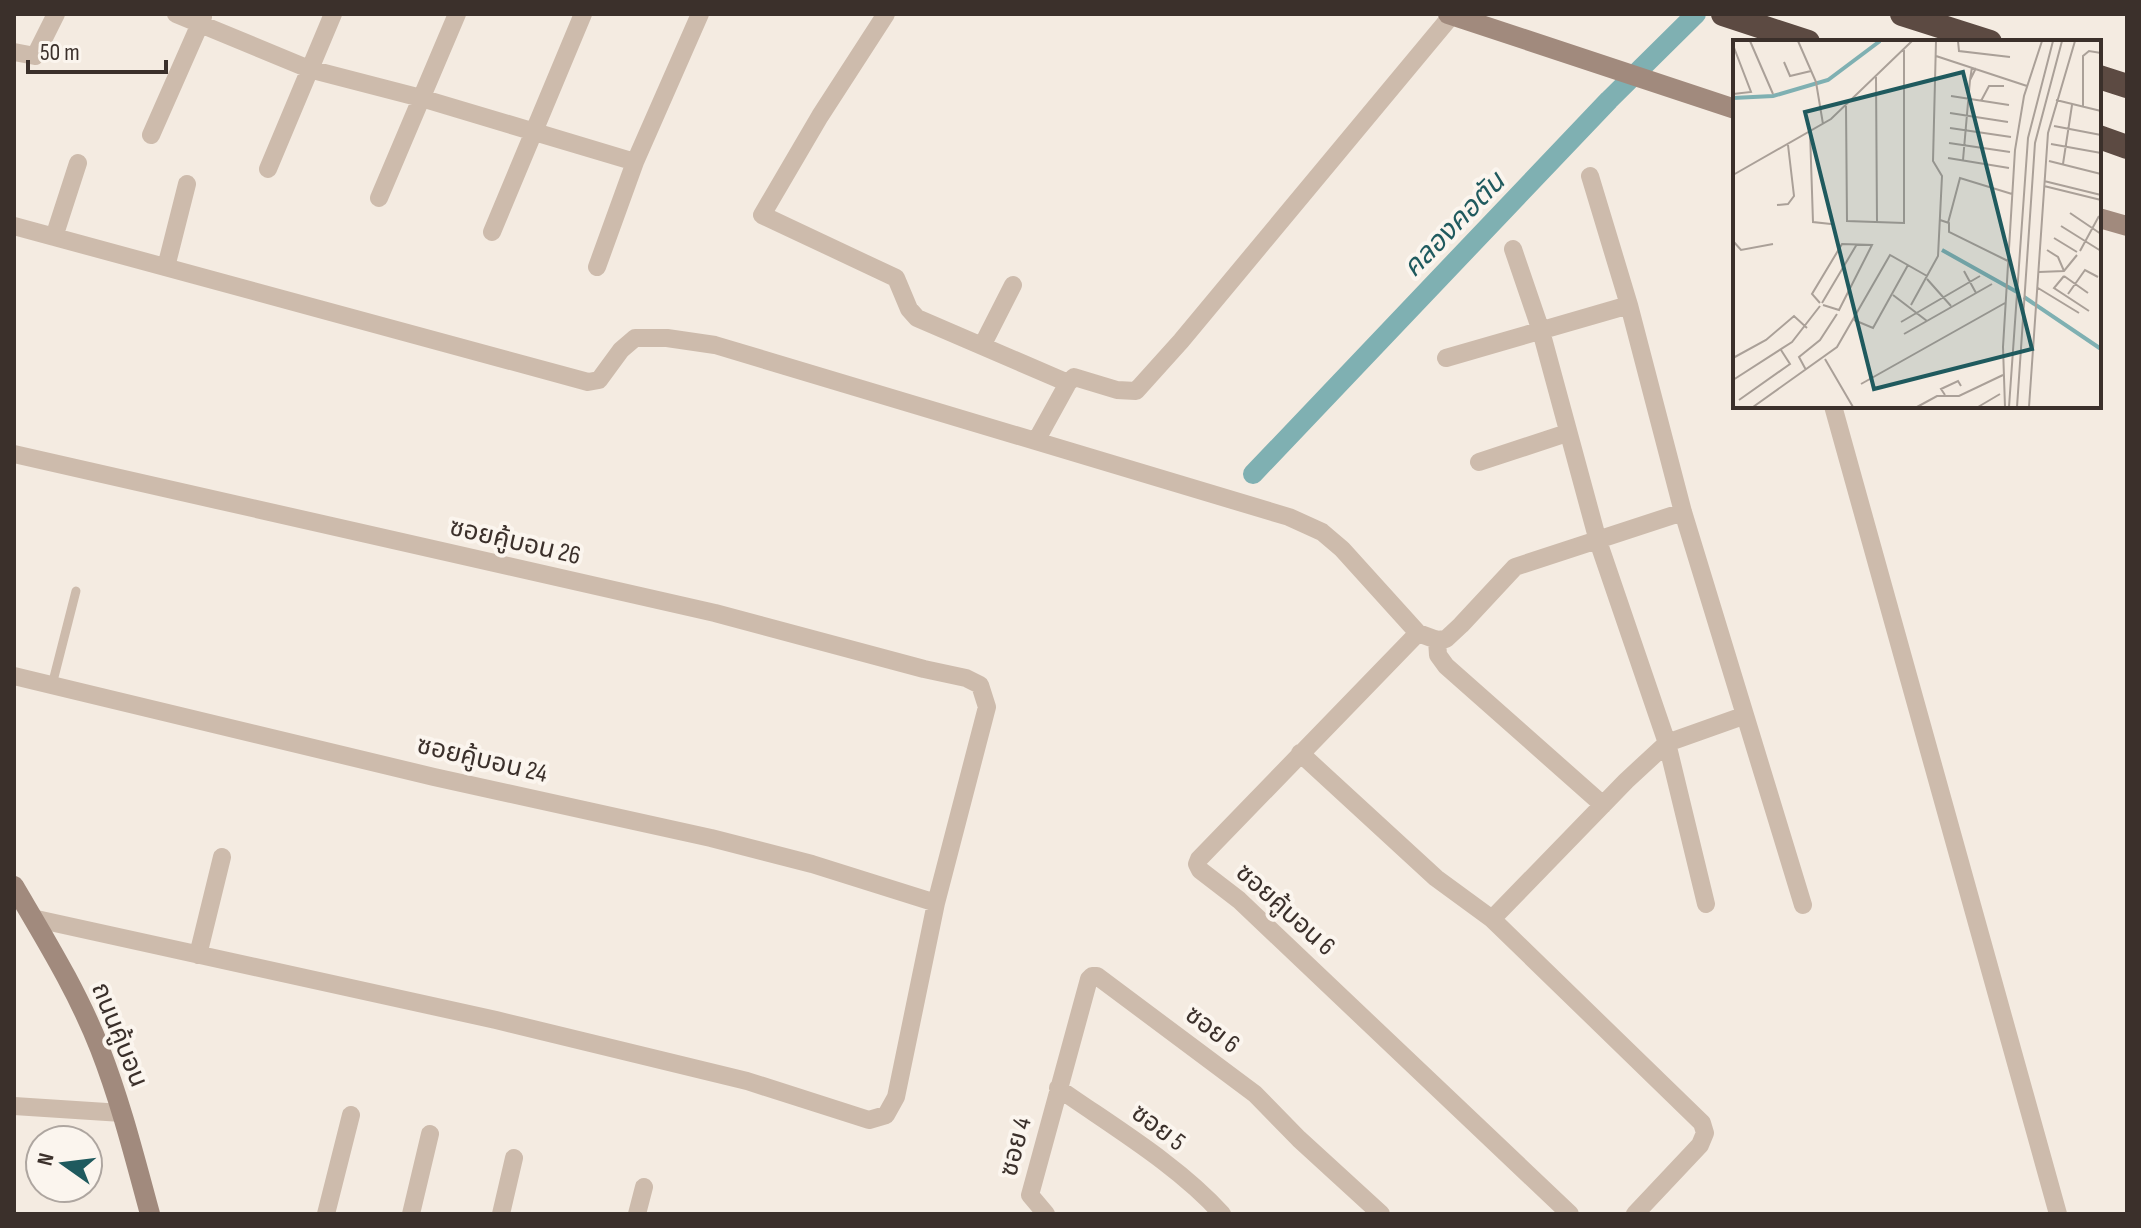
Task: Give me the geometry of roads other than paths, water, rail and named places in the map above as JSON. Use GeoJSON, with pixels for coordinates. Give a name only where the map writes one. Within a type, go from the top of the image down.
{"type":"FeatureCollection","features":[{"type":"Feature","properties":{"kind":"highway"},"geometry":{"type":"LineString","coordinates":[[1723,14],[1802,40]]}},
{"type":"Feature","properties":{"kind":"highway"},"geometry":{"type":"LineString","coordinates":[[1902,14],[1984,40]]}},
{"type":"Feature","properties":{"kind":"highway"},"geometry":{"type":"LineString","coordinates":[[2101,78],[2127,86]]}},
{"type":"Feature","properties":{"kind":"highway"},"geometry":{"type":"LineString","coordinates":[[2101,138],[2127,147]]}},
{"type":"Feature","properties":{"kind":"main road"},"geometry":{"type":"LineString","coordinates":[[1450,15],[1733,108]]}},
{"type":"Feature","properties":{"kind":"main road"},"geometry":{"type":"LineString","coordinates":[[2101,219],[2127,226]]}},
{"type":"Feature","properties":{"kind":"main road","name":"ถนนคู้บอน"},"geometry":{"type":"LineString","coordinates":[[14,886],[64,972],[100,1048],[150,1214]]}},
{"type":"Feature","properties":{"kind":"street"},"geometry":{"type":"LineString","coordinates":[[14,52],[35,56],[56,14]]}},
{"type":"Feature","properties":{"kind":"street"},"geometry":{"type":"LineString","coordinates":[[176,14],[202,20],[309,69],[421,98],[635,162]]}},
{"type":"Feature","properties":{"kind":"street"},"geometry":{"type":"LineString","coordinates":[[268,169],[333,14]]}},
{"type":"Feature","properties":{"kind":"street"},"geometry":{"type":"LineString","coordinates":[[379,198],[457,14]]}},
{"type":"Feature","properties":{"kind":"street"},"geometry":{"type":"LineString","coordinates":[[492,232],[583,14]]}},
{"type":"Feature","properties":{"kind":"street"},"geometry":{"type":"LineString","coordinates":[[597,267],[635,162],[700,14]]}},
{"type":"Feature","properties":{"kind":"street"},"geometry":{"type":"LineString","coordinates":[[886,14],[820,116],[762,215],[896,278],[909,309],[917,318],[1068,383]]}},
{"type":"Feature","properties":{"kind":"street"},"geometry":{"type":"LineString","coordinates":[[1036,441],[1074,377],[1117,390],[1136,391],[1181,341],[1450,15]]}},
{"type":"Feature","properties":{"kind":"street"},"geometry":{"type":"LineString","coordinates":[[151,135],[202,20]]}},
{"type":"Feature","properties":{"kind":"street"},"geometry":{"type":"LineString","coordinates":[[54,237],[78,163]]}},
{"type":"Feature","properties":{"kind":"street"},"geometry":{"type":"LineString","coordinates":[[1590,176],[1629,305],[1683,512],[1803,905]]}},
{"type":"Feature","properties":{"kind":"street"},"geometry":{"type":"LineString","coordinates":[[166,267],[187,184]]}},
{"type":"Feature","properties":{"kind":"street"},"geometry":{"type":"LineString","coordinates":[[14,226],[588,382],[599,380],[621,350],[635,338],[667,338],[715,345],[1252,505],[1322,532],[1342,549],[1418,633],[1437,640],[1446,639],[1515,567],[1683,512]]}},
{"type":"Feature","properties":{"kind":"street"},"geometry":{"type":"LineString","coordinates":[[1513,249],[1541,331],[1598,541],[1667,743],[1706,904]]}},
{"type":"Feature","properties":{"kind":"street"},"geometry":{"type":"LineString","coordinates":[[982,346],[1013,285]]}},
{"type":"Feature","properties":{"kind":"street"},"geometry":{"type":"LineString","coordinates":[[1446,358],[1629,305]]}},
{"type":"Feature","properties":{"kind":"street"},"geometry":{"type":"LineString","coordinates":[[1834,408],[2058,1214]]}},
{"type":"Feature","properties":{"kind":"street"},"geometry":{"type":"LineString","coordinates":[[1479,462],[1567,433]]}},
{"type":"Feature","properties":{"kind":"street","name":"ซอยคู้บอน 26"},"geometry":{"type":"LineString","coordinates":[[14,454],[715,613],[966,678],[980,685],[987,707],[936,903]]}},
{"type":"Feature","properties":{"kind":"street","name":"ซอยคู้บอน 6"},"geometry":{"type":"LineString","coordinates":[[1418,633],[1197,864],[1200,870],[1239,900],[1570,1214]]}},
{"type":"Feature","properties":{"kind":"street"},"geometry":{"type":"LineString","coordinates":[[1437,640],[1438,655],[1446,666],[1603,805]]}},
{"type":"Feature","properties":{"kind":"street","name":"ซอยคู้บอน 24"},"geometry":{"type":"LineString","coordinates":[[14,676],[434,777],[711,838],[812,864],[936,903]]}},
{"type":"Feature","properties":{"kind":"street"},"geometry":{"type":"LineString","coordinates":[[1492,919],[1667,743],[1743,716]]}},
{"type":"Feature","properties":{"kind":"street"},"geometry":{"type":"LineString","coordinates":[[1300,753],[1436,878],[1492,919],[1702,1123],[1705,1133],[1700,1145],[1635,1214]]}},
{"type":"Feature","properties":{"kind":"street"},"geometry":{"type":"LineString","coordinates":[[198,955],[222,857]]}},
{"type":"Feature","properties":{"kind":"street"},"geometry":{"type":"LineString","coordinates":[[32,918],[496,1020],[747,1081],[869,1120],[886,1115],[896,1097],[936,903]]}},
{"type":"Feature","properties":{"kind":"street","name":"ซอย 6"},"geometry":{"type":"LineString","coordinates":[[1058,1088],[1089,979],[1097,976],[1255,1094],[1381,1214]]}},
{"type":"Feature","properties":{"kind":"street","name":"ซอย 4"},"geometry":{"type":"LineString","coordinates":[[1046,1214],[1030,1195],[1058,1088]]}},
{"type":"Feature","properties":{"kind":"street","name":"ซอย 5"},"geometry":{"type":"LineString","coordinates":[[1058,1088],[1150,1153],[1222,1214]]}},
{"type":"Feature","properties":{"kind":"street"},"geometry":{"type":"LineString","coordinates":[[14,1106],[122,1113]]}},
{"type":"Feature","properties":{"kind":"street"},"geometry":{"type":"LineString","coordinates":[[326,1214],[351,1115]]}},
{"type":"Feature","properties":{"kind":"street"},"geometry":{"type":"LineString","coordinates":[[411,1214],[430,1134]]}},
{"type":"Feature","properties":{"kind":"street"},"geometry":{"type":"LineString","coordinates":[[501,1214],[514,1158]]}},
{"type":"Feature","properties":{"kind":"street"},"geometry":{"type":"LineString","coordinates":[[637,1214],[644,1187]]}},
{"type":"Feature","properties":{"kind":"lane"},"geometry":{"type":"LineString","coordinates":[[52,685],[76,591]]}},
{"type":"Feature","properties":{"kind":"waterway","name":"คลองคอตัน"},"geometry":{"type":"LineString","coordinates":[[1253,474],[1609,100],[1696,14]]}}]}
